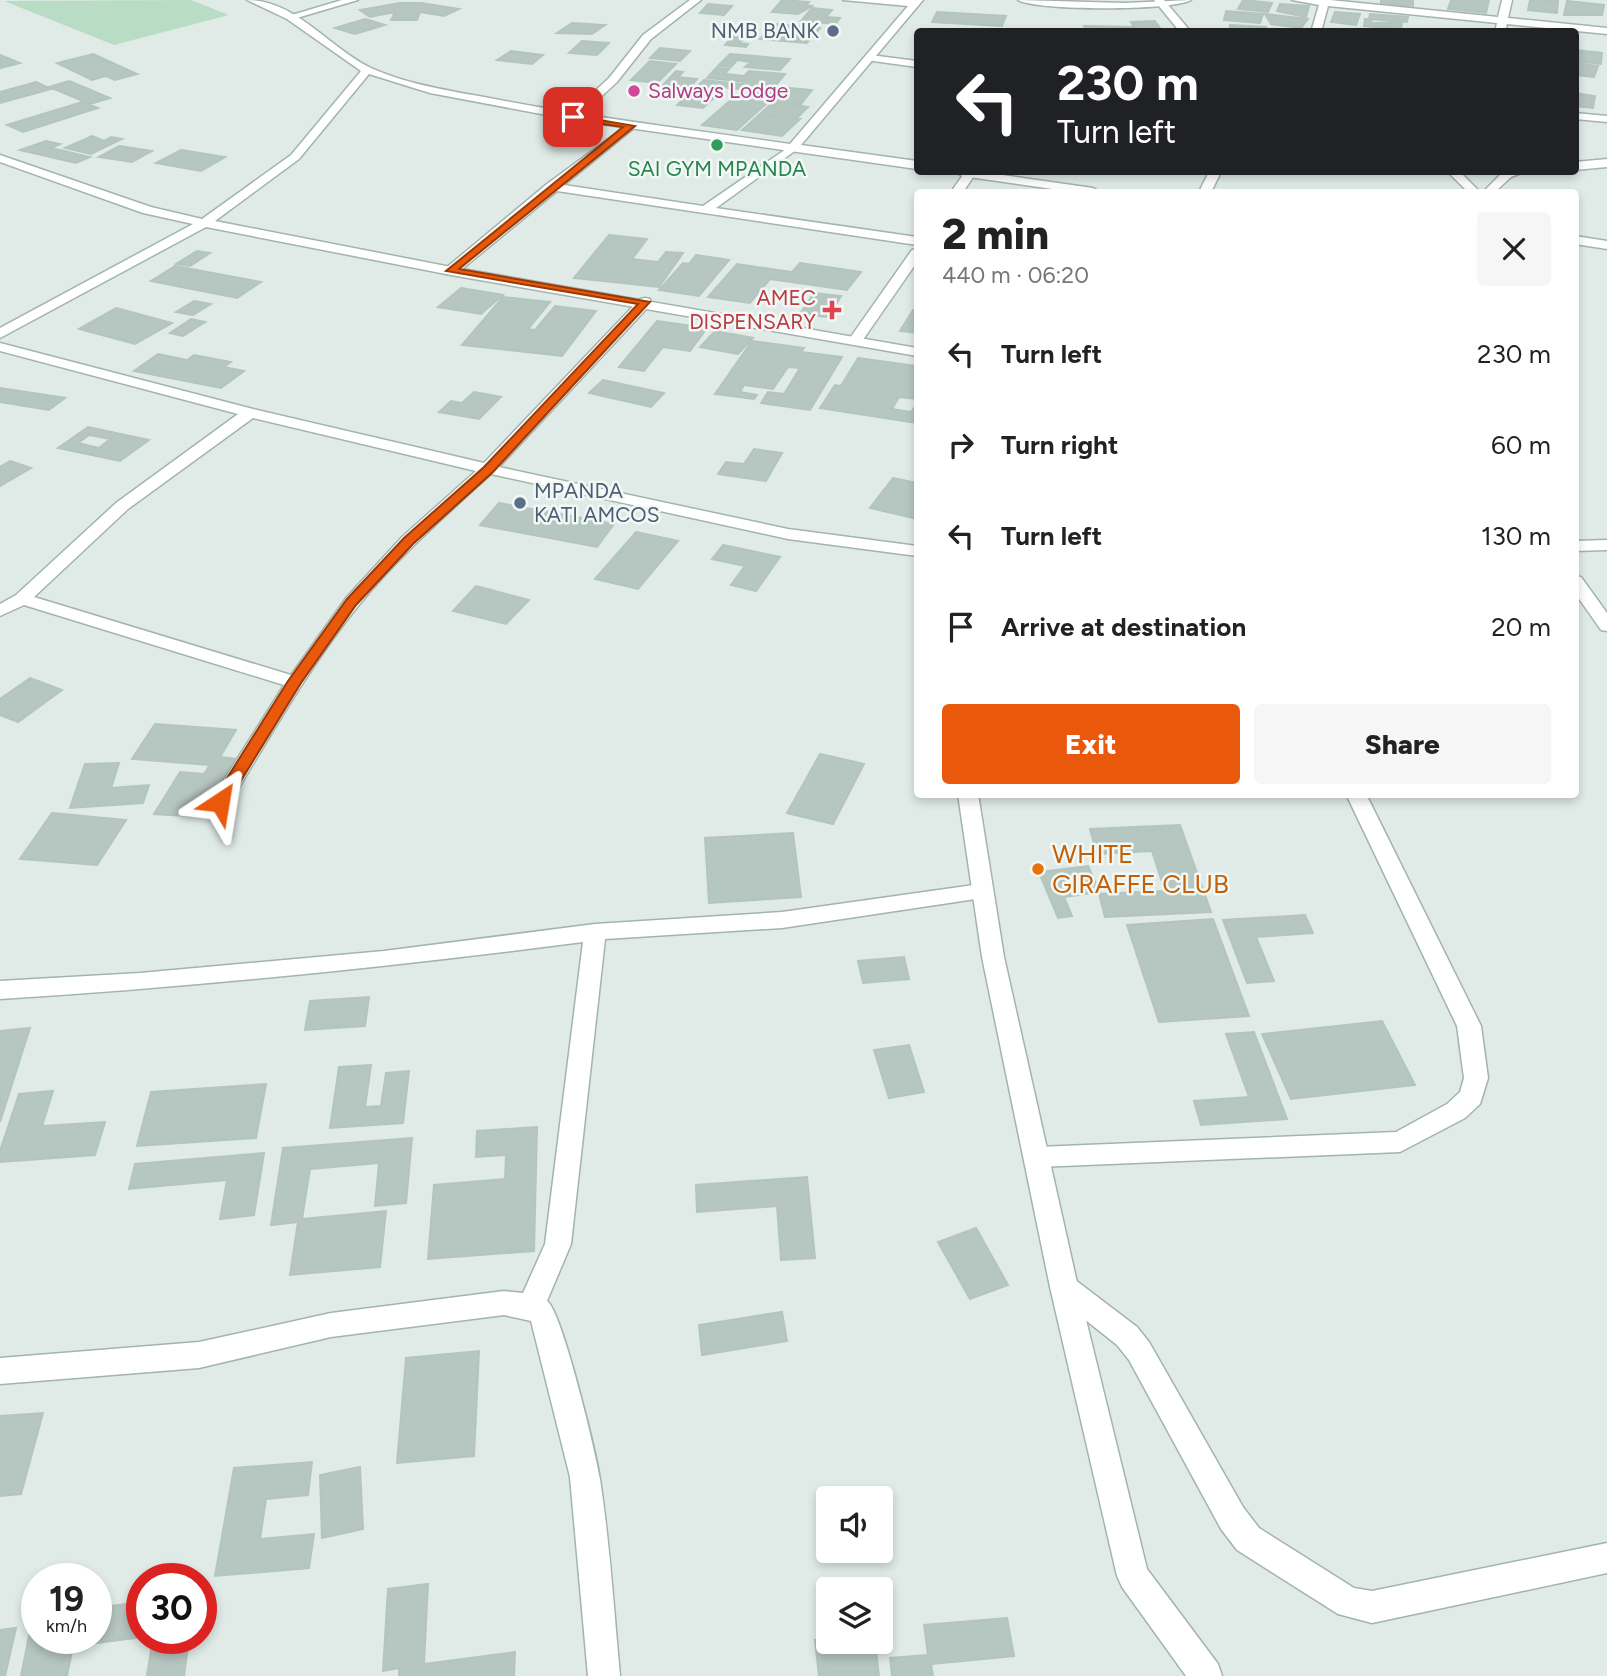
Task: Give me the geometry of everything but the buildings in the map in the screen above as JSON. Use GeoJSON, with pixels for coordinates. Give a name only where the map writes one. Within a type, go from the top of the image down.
{"type":"FeatureCollection","features":[{"type":"Feature","properties":{"kind":"street"},"geometry":{"type":"LineString","coordinates":[[252,0],[290,17],[367,70],[410,84],[475,100],[573,117],[914,165]]}},
{"type":"Feature","properties":{"kind":"street"},"geometry":{"type":"LineString","coordinates":[[290,17],[352,0]]}},
{"type":"Feature","properties":{"kind":"street"},"geometry":{"type":"LineString","coordinates":[[573,117],[613,80],[647,37],[696,0]]}},
{"type":"Feature","properties":{"kind":"street"},"geometry":{"type":"LineString","coordinates":[[848,0],[916,2]]}},
{"type":"Feature","properties":{"kind":"street"},"geometry":{"type":"LineString","coordinates":[[1023,0],[1186,0]]}},
{"type":"Feature","properties":{"kind":"street"},"geometry":{"type":"LineString","coordinates":[[1297,0],[1325,1],[1415,17],[1503,20],[1579,28]]}},
{"type":"Feature","properties":{"kind":"street"},"geometry":{"type":"LineString","coordinates":[[1501,28],[1507,0]]}},
{"type":"Feature","properties":{"kind":"street"},"geometry":{"type":"LineString","coordinates":[[1317,28],[1325,1]]}},
{"type":"Feature","properties":{"kind":"street"},"geometry":{"type":"LineString","coordinates":[[708,208],[792,148],[916,2]]}},
{"type":"Feature","properties":{"kind":"street"},"geometry":{"type":"LineString","coordinates":[[1161,2],[1183,28]]}},
{"type":"Feature","properties":{"kind":"street"},"geometry":{"type":"LineString","coordinates":[[1579,28],[1607,31]]}},
{"type":"Feature","properties":{"kind":"street"},"geometry":{"type":"LineString","coordinates":[[870,58],[914,64]]}},
{"type":"Feature","properties":{"kind":"street"},"geometry":{"type":"LineString","coordinates":[[0,334],[204,223],[251,192],[295,157],[367,70]]}},
{"type":"Feature","properties":{"kind":"street"},"geometry":{"type":"LineString","coordinates":[[350,90],[410,84]]}},
{"type":"Feature","properties":{"kind":"street"},"geometry":{"type":"LineString","coordinates":[[1579,116],[1607,119]]}},
{"type":"Feature","properties":{"kind":"street"},"geometry":{"type":"LineString","coordinates":[[451,271],[551,187],[630,126]]}},
{"type":"Feature","properties":{"kind":"street"},"geometry":{"type":"LineString","coordinates":[[0,158],[147,210],[204,223],[451,271],[645,302],[914,351]]}},
{"type":"Feature","properties":{"kind":"street"},"geometry":{"type":"LineString","coordinates":[[1579,166],[1607,163]]}},
{"type":"Feature","properties":{"kind":"street"},"geometry":{"type":"LineString","coordinates":[[985,175],[1074,189]]}},
{"type":"Feature","properties":{"kind":"street"},"geometry":{"type":"LineString","coordinates":[[1457,175],[1471,189]]}},
{"type":"Feature","properties":{"kind":"street"},"geometry":{"type":"LineString","coordinates":[[1492,189],[1506,175]]}},
{"type":"Feature","properties":{"kind":"street"},"geometry":{"type":"LineString","coordinates":[[551,187],[708,208],[914,241]]}},
{"type":"Feature","properties":{"kind":"street"},"geometry":{"type":"LineString","coordinates":[[1579,241],[1607,245]]}},
{"type":"Feature","properties":{"kind":"street"},"geometry":{"type":"LineString","coordinates":[[856,341],[914,257]]}},
{"type":"Feature","properties":{"kind":"street"},"geometry":{"type":"LineString","coordinates":[[220,802],[295,681],[352,602],[408,541],[488,469],[645,302]]}},
{"type":"Feature","properties":{"kind":"street"},"geometry":{"type":"LineString","coordinates":[[0,347],[250,414],[488,469],[788,534],[914,551]]}},
{"type":"Feature","properties":{"kind":"street"},"geometry":{"type":"LineString","coordinates":[[0,611],[22,599],[122,506],[250,414]]}},
{"type":"Feature","properties":{"kind":"street"},"geometry":{"type":"LineString","coordinates":[[1579,546],[1607,545]]}},
{"type":"Feature","properties":{"kind":"street"},"geometry":{"type":"LineString","coordinates":[[1579,587],[1607,626]]}},
{"type":"Feature","properties":{"kind":"street"},"geometry":{"type":"LineString","coordinates":[[22,599],[295,681]]}},
{"type":"Feature","properties":{"kind":"street"},"geometry":{"type":"LineString","coordinates":[[969,798],[981,892],[1063,1287],[1133,1576],[1206,1676]]}},
{"type":"Feature","properties":{"kind":"street"},"geometry":{"type":"LineString","coordinates":[[1038,1157],[1400,1142],[1456,1111],[1471,1097],[1476,1078],[1469,1026],[1358,798]]}},
{"type":"Feature","properties":{"kind":"street"},"geometry":{"type":"LineString","coordinates":[[0,990],[140,982],[384,959],[595,932],[782,919],[981,892]]}},
{"type":"Feature","properties":{"kind":"street"},"geometry":{"type":"LineString","coordinates":[[531,1306],[558,1244],[595,932]]}},
{"type":"Feature","properties":{"kind":"street"},"geometry":{"type":"LineString","coordinates":[[1063,1287],[1128,1336],[1139,1351],[1232,1518],[1248,1539],[1349,1603],[1372,1607],[1607,1559]]}},
{"type":"Feature","properties":{"kind":"street"},"geometry":{"type":"LineString","coordinates":[[0,1371],[199,1355],[331,1325],[504,1303],[531,1306],[542,1313],[552,1343],[585,1477],[604,1676]]}},
{"type":"Feature","properties":{"kind":"green space"},"geometry":{"type":"Polygon","coordinates":[[[191,0],[229,15],[114,45],[4,1],[191,0]]]}},
{"type":"Feature","properties":{"kind":"place","name":"NMB BANK"},"geometry":{"type":"Point","coordinates":[833,31]}},
{"type":"Feature","properties":{"kind":"place","name":"Salways Lodge"},"geometry":{"type":"Point","coordinates":[634,91]}},
{"type":"Feature","properties":{"kind":"place","name":"SAI GYM MPANDA"},"geometry":{"type":"Point","coordinates":[717,145]}},
{"type":"Feature","properties":{"kind":"place","name":"AMEC DISPENSARY"},"geometry":{"type":"Point","coordinates":[832,310]}},
{"type":"Feature","properties":{"kind":"place","name":"MPANDA KATI AMCOS"},"geometry":{"type":"Point","coordinates":[520,503]}},
{"type":"Feature","properties":{"kind":"place","name":"WHITE GIRAFFE CLUB"},"geometry":{"type":"Point","coordinates":[1038,869]}},
{"type":"Feature","properties":{"kind":"route"},"geometry":{"type":"LineString","coordinates":[[220,802],[295,681],[352,602],[408,541],[488,469],[645,302],[451,271],[551,187],[630,126],[573,117]]}}]}
